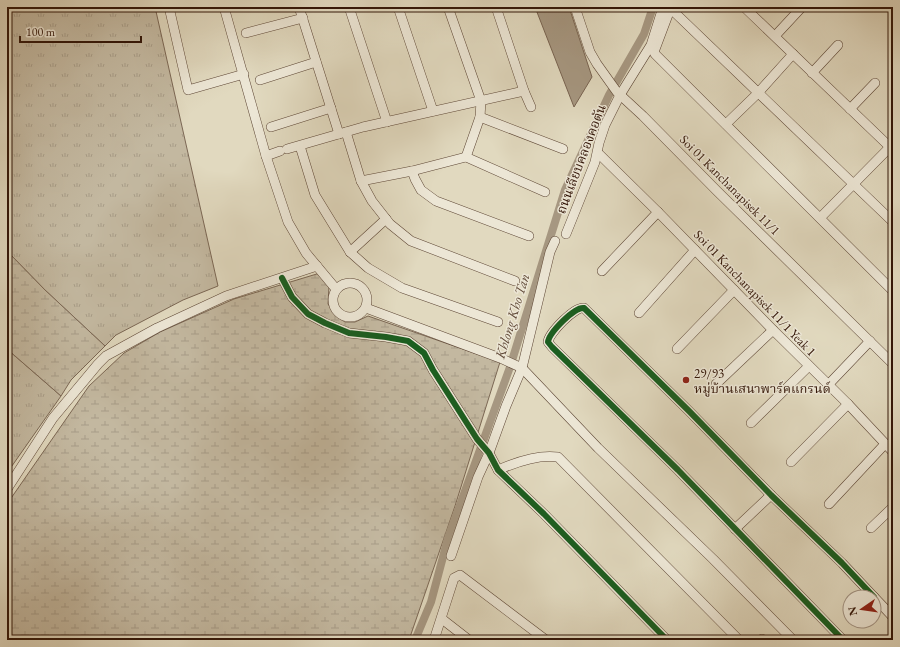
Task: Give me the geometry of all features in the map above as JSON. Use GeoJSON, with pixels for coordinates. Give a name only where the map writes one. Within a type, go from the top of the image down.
{"type":"FeatureCollection","features":[{"type":"Feature","properties":{"kind":"street"},"geometry":{"type":"LineString","coordinates":[[169,7],[188,90],[244,74]]}},
{"type":"Feature","properties":{"kind":"street"},"geometry":{"type":"LineString","coordinates":[[224,7],[266,156],[288,222],[306,253],[336,289]]}},
{"type":"Feature","properties":{"kind":"street"},"geometry":{"type":"LineString","coordinates":[[299,7],[331,108],[362,181],[372,201],[386,219],[411,241],[514,281]]}},
{"type":"Feature","properties":{"kind":"street"},"geometry":{"type":"LineString","coordinates":[[349,7],[387,122]]}},
{"type":"Feature","properties":{"kind":"street"},"geometry":{"type":"LineString","coordinates":[[398,7],[433,111]]}},
{"type":"Feature","properties":{"kind":"street"},"geometry":{"type":"LineString","coordinates":[[448,7],[481,101],[480,117],[466,157]]}},
{"type":"Feature","properties":{"kind":"street"},"geometry":{"type":"LineString","coordinates":[[496,7],[524,91],[531,107]]}},
{"type":"Feature","properties":{"kind":"street","name":"Soi 01 Kanchanapisek 11/1"},"geometry":{"type":"LineString","coordinates":[[575,7],[590,52],[609,83],[618,94],[643,116],[893,364]]}},
{"type":"Feature","properties":{"kind":"street"},"geometry":{"type":"LineString","coordinates":[[744,7],[850,109],[891,145],[820,218]]}},
{"type":"Feature","properties":{"kind":"street"},"geometry":{"type":"LineString","coordinates":[[893,222],[668,8],[654,52],[655,54],[893,291]]}},
{"type":"Feature","properties":{"kind":"street","name":"ถนนเลียบคลองคอตัน"},"geometry":{"type":"LineString","coordinates":[[566,234],[595,162],[605,125],[618,94],[651,45],[668,8]]}},
{"type":"Feature","properties":{"kind":"street"},"geometry":{"type":"LineString","coordinates":[[775,36],[801,8]]}},
{"type":"Feature","properties":{"kind":"street"},"geometry":{"type":"LineString","coordinates":[[246,33],[303,18]]}},
{"type":"Feature","properties":{"kind":"street"},"geometry":{"type":"LineString","coordinates":[[812,72],[838,45]]}},
{"type":"Feature","properties":{"kind":"street"},"geometry":{"type":"LineString","coordinates":[[726,124],[758,93],[792,54]]}},
{"type":"Feature","properties":{"kind":"street"},"geometry":{"type":"LineString","coordinates":[[260,80],[316,62]]}},
{"type":"Feature","properties":{"kind":"street"},"geometry":{"type":"LineString","coordinates":[[850,109],[875,83]]}},
{"type":"Feature","properties":{"kind":"street"},"geometry":{"type":"LineString","coordinates":[[266,156],[342,133],[524,91]]}},
{"type":"Feature","properties":{"kind":"street"},"geometry":{"type":"LineString","coordinates":[[271,126],[331,108]]}},
{"type":"Feature","properties":{"kind":"street"},"geometry":{"type":"LineString","coordinates":[[480,117],[563,149]]}},
{"type":"Feature","properties":{"kind":"street"},"geometry":{"type":"LineString","coordinates":[[300,146],[315,195],[350,252],[368,268],[402,288],[498,322]]}},
{"type":"Feature","properties":{"kind":"street","name":"Soi 01 Kanchanapisek 11/1 Yeak 1"},"geometry":{"type":"LineString","coordinates":[[598,153],[848,404],[893,452]]}},
{"type":"Feature","properties":{"kind":"street"},"geometry":{"type":"LineString","coordinates":[[362,181],[466,157],[545,192]]}},
{"type":"Feature","properties":{"kind":"street"},"geometry":{"type":"LineString","coordinates":[[412,170],[414,179],[421,190],[436,201],[529,236]]}},
{"type":"Feature","properties":{"kind":"street"},"geometry":{"type":"LineString","coordinates":[[602,271],[658,212]]}},
{"type":"Feature","properties":{"kind":"street"},"geometry":{"type":"LineString","coordinates":[[350,252],[386,219]]}},
{"type":"Feature","properties":{"kind":"street"},"geometry":{"type":"LineString","coordinates":[[451,556],[487,451],[506,406],[520,367],[550,252],[555,241]]}},
{"type":"Feature","properties":{"kind":"street"},"geometry":{"type":"LineString","coordinates":[[639,313],[695,250]]}},
{"type":"Feature","properties":{"kind":"street"},"geometry":{"type":"LineString","coordinates":[[7,489],[53,418],[106,356],[157,328],[219,299],[317,266]]}},
{"type":"Feature","properties":{"kind":"street"},"geometry":{"type":"LineString","coordinates":[[282,278],[292,297],[308,314],[325,323],[349,333],[408,341],[424,353],[433,370],[498,470],[544,514],[667,640]]}},
{"type":"Feature","properties":{"kind":"street"},"geometry":{"type":"LineString","coordinates":[[348,282],[356,283],[362,287],[366,293],[368,301],[366,308],[359,315],[350,318],[341,315],[334,308],[332,298],[336,289],[341,284],[348,282]]}},
{"type":"Feature","properties":{"kind":"street"},"geometry":{"type":"LineString","coordinates":[[677,348],[734,290]]}},
{"type":"Feature","properties":{"kind":"street"},"geometry":{"type":"LineString","coordinates":[[366,308],[500,358],[520,367],[598,448],[713,559],[793,640]]}},
{"type":"Feature","properties":{"kind":"street"},"geometry":{"type":"LineString","coordinates":[[843,640],[678,470],[552,346],[548,340],[560,324],[576,310],[584,308],[866,589]]}},
{"type":"Feature","properties":{"kind":"street"},"geometry":{"type":"LineString","coordinates":[[716,384],[773,330]]}},
{"type":"Feature","properties":{"kind":"street"},"geometry":{"type":"LineString","coordinates":[[828,385],[870,341]]}},
{"type":"Feature","properties":{"kind":"street"},"geometry":{"type":"LineString","coordinates":[[751,423],[809,366]]}},
{"type":"Feature","properties":{"kind":"street"},"geometry":{"type":"LineString","coordinates":[[791,462],[848,404]]}},
{"type":"Feature","properties":{"kind":"street"},"geometry":{"type":"LineString","coordinates":[[829,504],[885,444]]}},
{"type":"Feature","properties":{"kind":"street"},"geometry":{"type":"LineString","coordinates":[[498,470],[515,463],[543,457],[558,457],[739,640]]}},
{"type":"Feature","properties":{"kind":"street"},"geometry":{"type":"LineString","coordinates":[[735,529],[771,495]]}},
{"type":"Feature","properties":{"kind":"street"},"geometry":{"type":"LineString","coordinates":[[871,528],[893,507]]}},
{"type":"Feature","properties":{"kind":"street"},"geometry":{"type":"LineString","coordinates":[[434,640],[454,578],[460,575],[546,640]]}},
{"type":"Feature","properties":{"kind":"street"},"geometry":{"type":"LineString","coordinates":[[882,605],[893,617]]}},
{"type":"Feature","properties":{"kind":"street"},"geometry":{"type":"LineString","coordinates":[[442,619],[469,640]]}},
{"type":"Feature","properties":{"kind":"green space"},"geometry":{"type":"Polygon","coordinates":[[[7,7],[155,7],[218,286],[183,300],[116,335],[105,346],[45,290],[7,251],[7,7]]]}},
{"type":"Feature","properties":{"kind":"green space"},"geometry":{"type":"Polygon","coordinates":[[[7,251],[45,290],[105,346],[71,380],[61,396],[7,349],[7,251]]]}},
{"type":"Feature","properties":{"kind":"green space"},"geometry":{"type":"Polygon","coordinates":[[[320,273],[329,286],[328,304],[337,317],[345,322],[355,322],[368,316],[500,362],[455,506],[409,640],[7,640],[7,504],[89,386],[124,353],[160,332],[234,299],[320,273]]]}},
{"type":"Feature","properties":{"kind":"green space"},"geometry":{"type":"Polygon","coordinates":[[[7,349],[61,396],[7,473],[7,349]]]}},
{"type":"Feature","properties":{"kind":"shaded area"},"geometry":{"type":"Polygon","coordinates":[[[535,7],[569,7],[592,77],[574,107],[535,7]]]}},
{"type":"Feature","properties":{"kind":"waterway","name":"Khlong Kho Tan"},"geometry":{"type":"LineString","coordinates":[[415,640],[431,602],[448,538],[510,367],[565,190],[609,95],[644,34],[653,7]]}},
{"type":"Feature","properties":{"kind":"cycle path"},"geometry":{"type":"LineString","coordinates":[[282,278],[292,297],[308,314],[325,323],[349,333],[408,341],[424,353],[433,370],[477,439],[489,453],[498,470],[544,514],[667,640]]}},
{"type":"Feature","properties":{"kind":"cycle path"},"geometry":{"type":"LineString","coordinates":[[843,640],[678,470],[552,347],[548,342],[549,338],[557,327],[575,311],[584,308],[866,589]]}},
{"type":"Feature","properties":{"kind":"place","name":"29/93 หมู่บ้านเสนาพาร์คแกรนด์"},"geometry":{"type":"Point","coordinates":[686,380]}}]}
